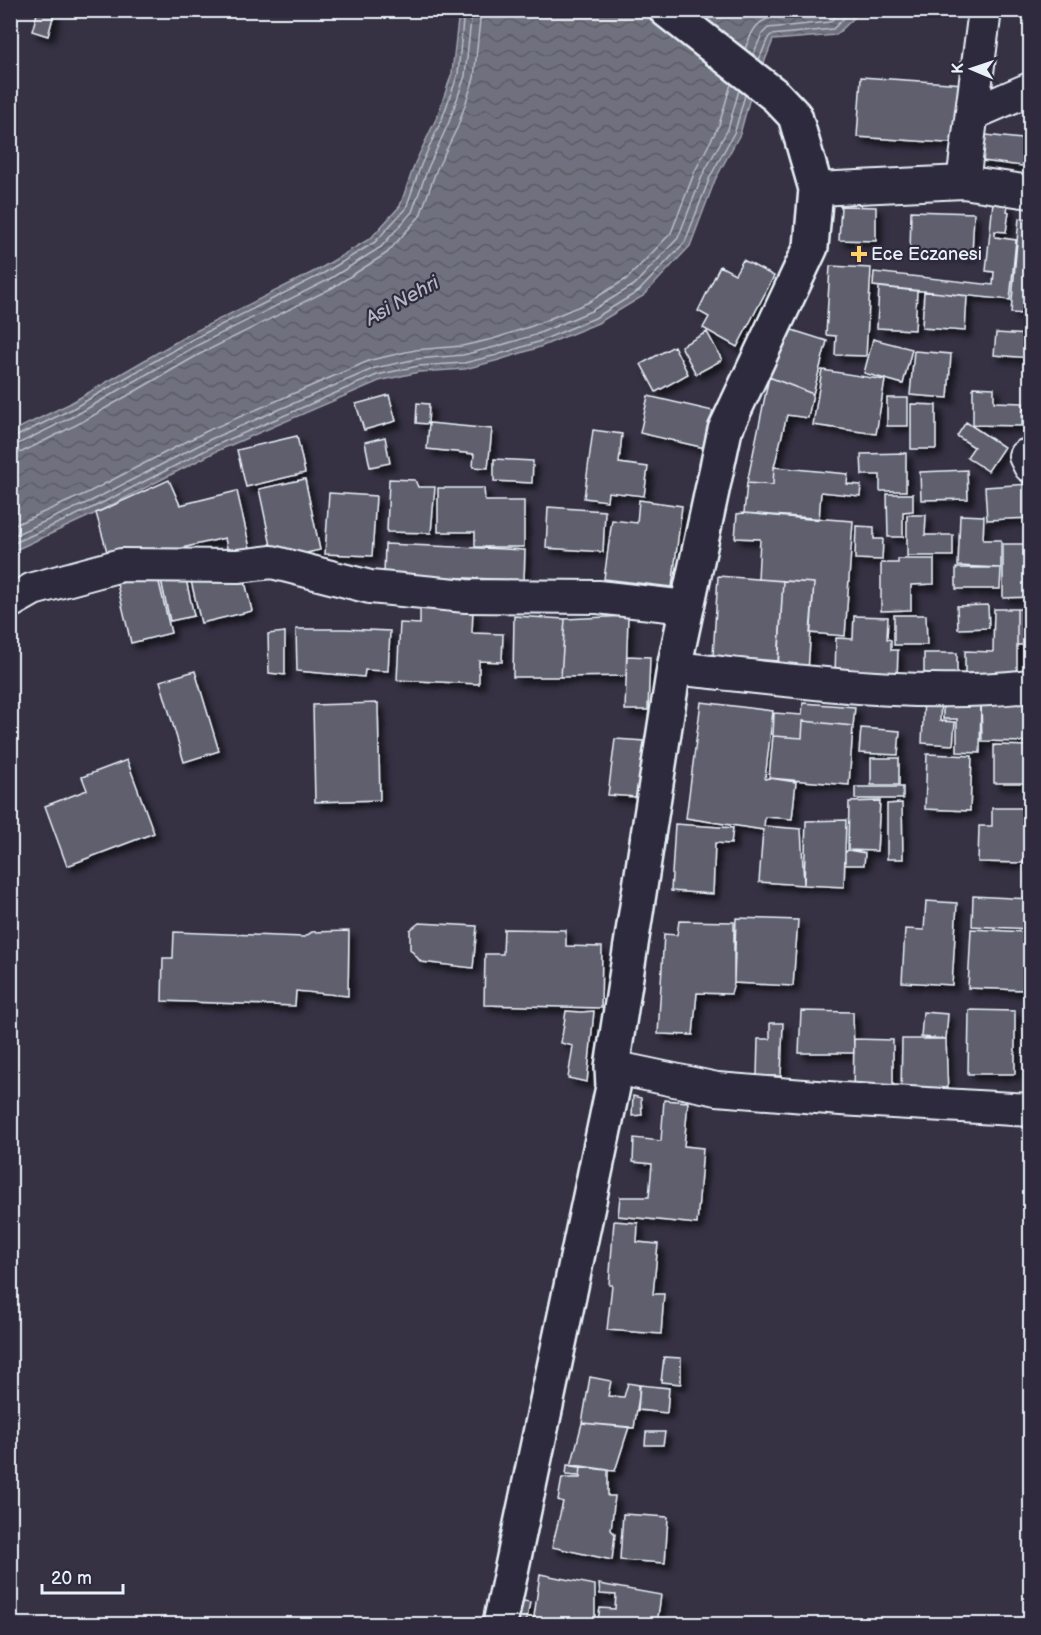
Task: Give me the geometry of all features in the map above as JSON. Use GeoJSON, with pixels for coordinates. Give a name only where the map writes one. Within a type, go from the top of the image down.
{"type":"FeatureCollection","features":[{"type":"Feature","properties":{"kind":"street"},"geometry":{"type":"LineString","coordinates":[[500,1624],[613,1087],[612,1067],[674,668],[724,430],[811,247],[816,189],[795,116],[776,96],[666,10]]}},
{"type":"Feature","properties":{"kind":"street"},"geometry":{"type":"LineString","coordinates":[[963,182],[986,10]]}},
{"type":"Feature","properties":{"kind":"street"},"geometry":{"type":"LineString","coordinates":[[972,114],[1030,89]]}},
{"type":"Feature","properties":{"kind":"street"},"geometry":{"type":"LineString","coordinates":[[816,189],[963,182],[1030,192]]}},
{"type":"Feature","properties":{"kind":"street"},"geometry":{"type":"LineString","coordinates":[[10,602],[33,589],[121,565],[238,566],[272,562],[370,587],[466,596],[598,597],[686,608]]}},
{"type":"Feature","properties":{"kind":"street"},"geometry":{"type":"LineString","coordinates":[[674,668],[901,689],[998,689],[1030,686]]}},
{"type":"Feature","properties":{"kind":"street"},"geometry":{"type":"LineString","coordinates":[[612,1067],[717,1089],[1030,1110]]}},
{"type":"Feature","properties":{"kind":"water","name":"Asi Nehri"},"geometry":{"type":"Polygon","coordinates":[[[459,11],[860,11],[836,35],[773,40],[749,101],[740,134],[715,180],[690,246],[643,296],[598,323],[540,347],[465,369],[419,372],[379,381],[217,451],[96,513],[11,552],[11,432],[69,404],[188,335],[321,268],[371,238],[400,206],[415,163],[437,117],[452,73],[459,11]]]}},
{"type":"Feature","properties":{"kind":"building"},"geometry":{"type":"Polygon","coordinates":[[[38,10],[55,10],[48,36],[32,31],[38,10]]]}},
{"type":"Feature","properties":{"kind":"building"},"geometry":{"type":"Polygon","coordinates":[[[861,77],[964,84],[960,144],[857,137],[861,77]]]}},
{"type":"Feature","properties":{"kind":"building"},"geometry":{"type":"Polygon","coordinates":[[[977,134],[1030,140],[1030,167],[975,160],[977,134]]]}},
{"type":"Feature","properties":{"kind":"building"},"geometry":{"type":"Polygon","coordinates":[[[993,202],[1008,204],[1007,211],[1009,212],[1006,232],[995,231],[995,237],[1016,240],[1010,300],[873,286],[874,272],[993,285],[994,272],[986,271],[993,202]]]}},
{"type":"Feature","properties":{"kind":"building"},"geometry":{"type":"Polygon","coordinates":[[[841,206],[876,207],[876,241],[839,240],[841,206]]]}},
{"type":"Feature","properties":{"kind":"building"},"geometry":{"type":"Polygon","coordinates":[[[911,211],[974,213],[972,255],[910,253],[911,211]]]}},
{"type":"Feature","properties":{"kind":"building"},"geometry":{"type":"Polygon","coordinates":[[[1019,218],[1030,219],[1030,327],[1023,327],[1024,314],[1011,313],[1019,218]]]}},
{"type":"Feature","properties":{"kind":"building"},"geometry":{"type":"Polygon","coordinates":[[[743,260],[774,276],[737,347],[703,328],[709,317],[698,311],[720,266],[735,274],[743,260]]]}},
{"type":"Feature","properties":{"kind":"building"},"geometry":{"type":"Polygon","coordinates":[[[830,266],[871,268],[866,356],[835,355],[836,336],[826,335],[830,266]]]}},
{"type":"Feature","properties":{"kind":"building"},"geometry":{"type":"Polygon","coordinates":[[[879,287],[917,291],[915,330],[877,328],[879,287]]]}},
{"type":"Feature","properties":{"kind":"building"},"geometry":{"type":"Polygon","coordinates":[[[924,291],[967,296],[965,331],[922,328],[924,291]]]}},
{"type":"Feature","properties":{"kind":"building"},"geometry":{"type":"Polygon","coordinates":[[[792,330],[827,341],[813,394],[769,377],[792,330]]]}},
{"type":"Feature","properties":{"kind":"building"},"geometry":{"type":"Polygon","coordinates":[[[707,332],[722,360],[696,374],[681,346],[707,332]]]}},
{"type":"Feature","properties":{"kind":"building"},"geometry":{"type":"Polygon","coordinates":[[[996,333],[1030,335],[1030,358],[994,355],[996,333]]]}},
{"type":"Feature","properties":{"kind":"building"},"geometry":{"type":"Polygon","coordinates":[[[873,339],[912,349],[903,384],[864,373],[873,339]]]}},
{"type":"Feature","properties":{"kind":"building"},"geometry":{"type":"Polygon","coordinates":[[[674,346],[688,374],[656,392],[641,364],[674,346]]]}},
{"type":"Feature","properties":{"kind":"building"},"geometry":{"type":"Polygon","coordinates":[[[914,351],[951,354],[948,398],[910,395],[914,351]]]}},
{"type":"Feature","properties":{"kind":"building"},"geometry":{"type":"Polygon","coordinates":[[[822,370],[885,380],[876,434],[813,425],[822,370]]]}},
{"type":"Feature","properties":{"kind":"building"},"geometry":{"type":"Polygon","coordinates":[[[769,377],[813,394],[808,418],[787,415],[774,467],[773,485],[747,483],[769,377]]]}},
{"type":"Feature","properties":{"kind":"building"},"geometry":{"type":"Polygon","coordinates":[[[973,387],[994,388],[994,402],[1023,403],[1022,426],[973,425],[973,387]]]}},
{"type":"Feature","properties":{"kind":"building"},"geometry":{"type":"Polygon","coordinates":[[[389,395],[396,421],[364,430],[356,404],[389,395]]]}},
{"type":"Feature","properties":{"kind":"building"},"geometry":{"type":"Polygon","coordinates":[[[648,396],[713,411],[705,448],[640,433],[648,396]]]}},
{"type":"Feature","properties":{"kind":"building"},"geometry":{"type":"Polygon","coordinates":[[[887,398],[908,398],[908,426],[887,426],[887,398]]]}},
{"type":"Feature","properties":{"kind":"building"},"geometry":{"type":"Polygon","coordinates":[[[417,403],[429,404],[428,424],[416,423],[417,403]]]}},
{"type":"Feature","properties":{"kind":"building"},"geometry":{"type":"Polygon","coordinates":[[[911,404],[936,405],[936,449],[911,449],[911,404]]]}},
{"type":"Feature","properties":{"kind":"building"},"geometry":{"type":"Polygon","coordinates":[[[966,422],[1004,447],[988,471],[967,457],[974,447],[957,436],[966,422]]]}},
{"type":"Feature","properties":{"kind":"building"},"geometry":{"type":"Polygon","coordinates":[[[429,423],[492,429],[488,468],[473,467],[474,454],[427,449],[429,423]]]}},
{"type":"Feature","properties":{"kind":"building"},"geometry":{"type":"Polygon","coordinates":[[[593,430],[622,434],[619,463],[648,467],[644,496],[608,492],[607,501],[584,498],[593,430]]]}},
{"type":"Feature","properties":{"kind":"building"},"geometry":{"type":"Polygon","coordinates":[[[297,436],[305,473],[246,487],[237,450],[297,436]]]}},
{"type":"Feature","properties":{"kind":"building"},"geometry":{"type":"Polygon","coordinates":[[[385,437],[390,463],[370,467],[365,442],[385,437]]]}},
{"type":"Feature","properties":{"kind":"building"},"geometry":{"type":"Polygon","coordinates":[[[906,453],[906,491],[880,491],[880,475],[862,475],[861,454],[906,453]]]}},
{"type":"Feature","properties":{"kind":"building"},"geometry":{"type":"Polygon","coordinates":[[[494,459],[533,461],[532,483],[494,481],[494,459]]]}},
{"type":"Feature","properties":{"kind":"building"},"geometry":{"type":"Polygon","coordinates":[[[774,467],[848,474],[847,484],[861,485],[860,496],[821,492],[819,520],[744,513],[747,483],[773,485],[774,467]]]}},
{"type":"Feature","properties":{"kind":"building"},"geometry":{"type":"Polygon","coordinates":[[[967,470],[968,499],[921,500],[920,472],[967,470]]]}},
{"type":"Feature","properties":{"kind":"building"},"geometry":{"type":"Polygon","coordinates":[[[305,479],[320,550],[274,560],[259,489],[305,479]]]}},
{"type":"Feature","properties":{"kind":"building"},"geometry":{"type":"Polygon","coordinates":[[[389,479],[415,480],[418,487],[435,487],[431,533],[387,532],[389,479]]]}},
{"type":"Feature","properties":{"kind":"building"},"geometry":{"type":"Polygon","coordinates":[[[169,480],[180,505],[237,491],[250,548],[228,553],[225,538],[186,547],[187,550],[108,555],[96,513],[169,480]]]}},
{"type":"Feature","properties":{"kind":"building"},"geometry":{"type":"Polygon","coordinates":[[[1030,484],[1030,518],[987,520],[985,487],[1030,484]]]}},
{"type":"Feature","properties":{"kind":"building"},"geometry":{"type":"Polygon","coordinates":[[[438,488],[484,488],[485,501],[524,501],[524,547],[475,547],[475,532],[438,532],[438,488]]]}},
{"type":"Feature","properties":{"kind":"building"},"geometry":{"type":"Polygon","coordinates":[[[329,493],[376,496],[372,556],[325,554],[329,493]]]}},
{"type":"Feature","properties":{"kind":"building"},"geometry":{"type":"Polygon","coordinates":[[[887,494],[913,494],[913,511],[903,512],[903,537],[888,537],[887,494]]]}},
{"type":"Feature","properties":{"kind":"building"},"geometry":{"type":"Polygon","coordinates":[[[639,500],[682,506],[672,587],[604,579],[612,520],[637,523],[639,500]]]}},
{"type":"Feature","properties":{"kind":"building"},"geometry":{"type":"Polygon","coordinates":[[[548,507],[605,511],[603,552],[546,548],[548,507]]]}},
{"type":"Feature","properties":{"kind":"building"},"geometry":{"type":"Polygon","coordinates":[[[737,514],[853,521],[845,636],[810,633],[814,583],[758,579],[760,539],[735,538],[737,514]]]}},
{"type":"Feature","properties":{"kind":"building"},"geometry":{"type":"Polygon","coordinates":[[[907,515],[926,515],[925,535],[953,535],[953,556],[907,556],[907,515]]]}},
{"type":"Feature","properties":{"kind":"building"},"geometry":{"type":"Polygon","coordinates":[[[960,515],[984,516],[983,540],[1001,540],[1001,568],[958,566],[960,515]]]}},
{"type":"Feature","properties":{"kind":"building"},"geometry":{"type":"Polygon","coordinates":[[[856,526],[874,527],[874,539],[883,539],[882,560],[855,559],[856,526]]]}},
{"type":"Feature","properties":{"kind":"building"},"geometry":{"type":"Polygon","coordinates":[[[385,544],[525,550],[524,580],[384,575],[385,544]]]}},
{"type":"Feature","properties":{"kind":"building"},"geometry":{"type":"Polygon","coordinates":[[[1003,544],[1030,544],[1030,597],[1003,598],[1003,544]]]}},
{"type":"Feature","properties":{"kind":"building"},"geometry":{"type":"Polygon","coordinates":[[[898,559],[934,559],[934,584],[911,585],[911,610],[881,611],[881,563],[898,563],[898,559]]]}},
{"type":"Feature","properties":{"kind":"building"},"geometry":{"type":"Polygon","coordinates":[[[956,568],[1001,568],[1000,589],[956,589],[956,568]]]}},
{"type":"Feature","properties":{"kind":"building"},"geometry":{"type":"Polygon","coordinates":[[[242,569],[252,611],[201,623],[191,581],[242,569]]]}},
{"type":"Feature","properties":{"kind":"building"},"geometry":{"type":"Polygon","coordinates":[[[157,574],[171,633],[131,643],[117,584],[157,574]]]}},
{"type":"Feature","properties":{"kind":"building"},"geometry":{"type":"Polygon","coordinates":[[[185,575],[194,616],[170,621],[161,580],[185,575]]]}},
{"type":"Feature","properties":{"kind":"building"},"geometry":{"type":"Polygon","coordinates":[[[718,576],[783,581],[778,661],[713,656],[718,576]]]}},
{"type":"Feature","properties":{"kind":"building"},"geometry":{"type":"Polygon","coordinates":[[[783,581],[814,583],[808,671],[778,669],[783,581]]]}},
{"type":"Feature","properties":{"kind":"building"},"geometry":{"type":"Polygon","coordinates":[[[988,605],[989,628],[958,629],[957,606],[988,605]]]}},
{"type":"Feature","properties":{"kind":"building"},"geometry":{"type":"Polygon","coordinates":[[[420,608],[473,610],[472,633],[503,634],[502,662],[479,661],[479,684],[397,680],[400,623],[420,624],[420,608]]]}},
{"type":"Feature","properties":{"kind":"building"},"geometry":{"type":"Polygon","coordinates":[[[994,609],[1017,609],[1017,685],[965,684],[965,651],[993,652],[994,609]]]}},
{"type":"Feature","properties":{"kind":"building"},"geometry":{"type":"Polygon","coordinates":[[[1017,609],[1030,609],[1030,645],[1017,645],[1017,609]]]}},
{"type":"Feature","properties":{"kind":"building"},"geometry":{"type":"Polygon","coordinates":[[[894,615],[926,615],[927,645],[894,645],[894,615]]]}},
{"type":"Feature","properties":{"kind":"building"},"geometry":{"type":"Polygon","coordinates":[[[514,616],[565,619],[561,677],[513,677],[514,616]]]}},
{"type":"Feature","properties":{"kind":"building"},"geometry":{"type":"Polygon","coordinates":[[[628,616],[626,676],[561,677],[565,619],[628,616]]]}},
{"type":"Feature","properties":{"kind":"building"},"geometry":{"type":"Polygon","coordinates":[[[854,616],[888,617],[887,639],[891,640],[891,650],[898,650],[897,678],[835,676],[836,638],[853,639],[854,616]]]}},
{"type":"Feature","properties":{"kind":"building"},"geometry":{"type":"Polygon","coordinates":[[[296,629],[390,631],[388,671],[365,670],[364,677],[297,671],[296,629]]]}},
{"type":"Feature","properties":{"kind":"building"},"geometry":{"type":"Polygon","coordinates":[[[285,632],[285,675],[269,673],[268,634],[285,632]]]}},
{"type":"Feature","properties":{"kind":"building"},"geometry":{"type":"Polygon","coordinates":[[[924,653],[957,653],[957,678],[924,678],[924,653]]]}},
{"type":"Feature","properties":{"kind":"building"},"geometry":{"type":"Polygon","coordinates":[[[627,656],[650,657],[648,710],[625,710],[627,656]]]}},
{"type":"Feature","properties":{"kind":"building"},"geometry":{"type":"Polygon","coordinates":[[[195,671],[219,751],[184,762],[160,681],[195,671]]]}},
{"type":"Feature","properties":{"kind":"building"},"geometry":{"type":"Polygon","coordinates":[[[1030,693],[1030,742],[982,741],[981,698],[1030,693]]]}},
{"type":"Feature","properties":{"kind":"building"},"geometry":{"type":"Polygon","coordinates":[[[924,697],[941,698],[940,721],[955,722],[953,745],[922,743],[924,697]]]}},
{"type":"Feature","properties":{"kind":"building"},"geometry":{"type":"Polygon","coordinates":[[[943,697],[981,698],[980,753],[957,752],[957,719],[943,719],[943,697]]]}},
{"type":"Feature","properties":{"kind":"building"},"geometry":{"type":"Polygon","coordinates":[[[701,702],[773,711],[765,779],[796,782],[792,819],[765,817],[764,826],[801,829],[804,885],[759,882],[763,830],[686,818],[701,702]]]}},
{"type":"Feature","properties":{"kind":"building"},"geometry":{"type":"Polygon","coordinates":[[[378,703],[380,800],[315,802],[313,705],[378,703]]]}},
{"type":"Feature","properties":{"kind":"building"},"geometry":{"type":"Polygon","coordinates":[[[803,703],[855,707],[853,726],[803,721],[802,738],[773,736],[774,713],[802,715],[803,703]]]}},
{"type":"Feature","properties":{"kind":"building"},"geometry":{"type":"Polygon","coordinates":[[[803,721],[853,726],[849,785],[769,778],[773,736],[802,738],[803,721]]]}},
{"type":"Feature","properties":{"kind":"building"},"geometry":{"type":"Polygon","coordinates":[[[861,728],[900,731],[898,755],[859,753],[861,728]]]}},
{"type":"Feature","properties":{"kind":"building"},"geometry":{"type":"Polygon","coordinates":[[[615,739],[645,741],[637,797],[608,795],[615,739]]]}},
{"type":"Feature","properties":{"kind":"building"},"geometry":{"type":"Polygon","coordinates":[[[994,745],[1028,746],[1028,783],[994,783],[994,745]]]}},
{"type":"Feature","properties":{"kind":"building"},"geometry":{"type":"Polygon","coordinates":[[[927,754],[972,756],[970,811],[925,809],[927,754]]]}},
{"type":"Feature","properties":{"kind":"building"},"geometry":{"type":"Polygon","coordinates":[[[871,758],[899,758],[899,785],[871,785],[871,758]]]}},
{"type":"Feature","properties":{"kind":"building"},"geometry":{"type":"Polygon","coordinates":[[[127,760],[154,833],[67,866],[45,806],[87,790],[82,777],[127,760]]]}},
{"type":"Feature","properties":{"kind":"building"},"geometry":{"type":"Polygon","coordinates":[[[855,787],[903,787],[903,799],[855,799],[855,787]]]}},
{"type":"Feature","properties":{"kind":"building"},"geometry":{"type":"Polygon","coordinates":[[[880,801],[877,851],[848,850],[849,802],[880,801]]]}},
{"type":"Feature","properties":{"kind":"building"},"geometry":{"type":"Polygon","coordinates":[[[902,803],[903,859],[887,859],[887,804],[902,803]]]}},
{"type":"Feature","properties":{"kind":"building"},"geometry":{"type":"Polygon","coordinates":[[[992,808],[1025,808],[1024,863],[978,862],[979,826],[992,826],[992,808]]]}},
{"type":"Feature","properties":{"kind":"building"},"geometry":{"type":"Polygon","coordinates":[[[846,820],[844,887],[804,885],[806,821],[846,820]]]}},
{"type":"Feature","properties":{"kind":"building"},"geometry":{"type":"Polygon","coordinates":[[[675,824],[733,828],[731,844],[715,843],[713,894],[671,891],[675,824]]]}},
{"type":"Feature","properties":{"kind":"building"},"geometry":{"type":"Polygon","coordinates":[[[848,850],[865,853],[864,865],[845,865],[845,853],[848,850]]]}},
{"type":"Feature","properties":{"kind":"building"},"geometry":{"type":"Polygon","coordinates":[[[973,896],[1030,899],[1030,929],[972,926],[973,896]]]}},
{"type":"Feature","properties":{"kind":"building"},"geometry":{"type":"Polygon","coordinates":[[[926,901],[957,903],[952,985],[902,982],[905,929],[924,930],[926,901]]]}},
{"type":"Feature","properties":{"kind":"building"},"geometry":{"type":"Polygon","coordinates":[[[736,918],[798,920],[793,986],[734,983],[736,918]]]}},
{"type":"Feature","properties":{"kind":"building"},"geometry":{"type":"Polygon","coordinates":[[[679,921],[734,922],[734,983],[731,994],[697,993],[693,1035],[658,1034],[664,934],[677,935],[679,921]]]}},
{"type":"Feature","properties":{"kind":"building"},"geometry":{"type":"Polygon","coordinates":[[[419,923],[477,926],[473,968],[421,962],[410,949],[410,930],[419,923]]]}},
{"type":"Feature","properties":{"kind":"building"},"geometry":{"type":"Polygon","coordinates":[[[504,929],[566,930],[566,946],[602,947],[601,1008],[484,1005],[485,954],[503,954],[504,929]]]}},
{"type":"Feature","properties":{"kind":"building"},"geometry":{"type":"Polygon","coordinates":[[[971,929],[1024,932],[1025,990],[968,988],[971,929]]]}},
{"type":"Feature","properties":{"kind":"building"},"geometry":{"type":"Polygon","coordinates":[[[349,931],[348,996],[296,991],[295,1006],[162,1001],[163,958],[173,958],[174,932],[304,937],[312,932],[349,931]]]}},
{"type":"Feature","properties":{"kind":"building"},"geometry":{"type":"Polygon","coordinates":[[[969,1010],[1015,1011],[1015,1074],[968,1074],[969,1010]]]}},
{"type":"Feature","properties":{"kind":"building"},"geometry":{"type":"Polygon","coordinates":[[[566,1011],[594,1011],[587,1082],[568,1078],[573,1046],[561,1043],[566,1011]]]}},
{"type":"Feature","properties":{"kind":"building"},"geometry":{"type":"Polygon","coordinates":[[[801,1011],[853,1012],[854,1053],[799,1053],[801,1011]]]}},
{"type":"Feature","properties":{"kind":"building"},"geometry":{"type":"Polygon","coordinates":[[[923,1012],[948,1014],[946,1039],[921,1037],[923,1012]]]}},
{"type":"Feature","properties":{"kind":"building"},"geometry":{"type":"Polygon","coordinates":[[[770,1023],[783,1023],[781,1076],[757,1076],[758,1039],[770,1039],[770,1023]]]}},
{"type":"Feature","properties":{"kind":"building"},"geometry":{"type":"Polygon","coordinates":[[[854,1039],[893,1040],[893,1094],[853,1095],[854,1039]]]}},
{"type":"Feature","properties":{"kind":"building"},"geometry":{"type":"Polygon","coordinates":[[[902,1039],[946,1039],[948,1097],[901,1094],[902,1039]]]}},
{"type":"Feature","properties":{"kind":"building"},"geometry":{"type":"Polygon","coordinates":[[[633,1096],[641,1098],[642,1115],[632,1116],[633,1096]]]}},
{"type":"Feature","properties":{"kind":"building"},"geometry":{"type":"Polygon","coordinates":[[[664,1100],[688,1102],[684,1146],[703,1148],[697,1224],[618,1216],[620,1197],[649,1197],[652,1164],[633,1162],[634,1138],[661,1141],[664,1100]]]}},
{"type":"Feature","properties":{"kind":"building"},"geometry":{"type":"Polygon","coordinates":[[[614,1221],[638,1223],[637,1242],[658,1244],[653,1294],[664,1294],[661,1334],[607,1330],[612,1285],[609,1285],[614,1221]]]}},
{"type":"Feature","properties":{"kind":"building"},"geometry":{"type":"Polygon","coordinates":[[[664,1357],[681,1358],[681,1384],[661,1382],[664,1357]]]}},
{"type":"Feature","properties":{"kind":"building"},"geometry":{"type":"Polygon","coordinates":[[[590,1377],[611,1381],[608,1396],[624,1397],[628,1383],[639,1385],[634,1428],[582,1423],[590,1377]]]}},
{"type":"Feature","properties":{"kind":"building"},"geometry":{"type":"Polygon","coordinates":[[[640,1385],[669,1388],[667,1413],[638,1410],[640,1385]]]}},
{"type":"Feature","properties":{"kind":"building"},"geometry":{"type":"Polygon","coordinates":[[[582,1423],[629,1427],[615,1471],[571,1466],[582,1423]]]}},
{"type":"Feature","properties":{"kind":"building"},"geometry":{"type":"Polygon","coordinates":[[[646,1432],[665,1432],[663,1445],[645,1445],[646,1432]]]}},
{"type":"Feature","properties":{"kind":"building"},"geometry":{"type":"Polygon","coordinates":[[[567,1465],[581,1466],[580,1476],[566,1475],[567,1465]]]}},
{"type":"Feature","properties":{"kind":"building"},"geometry":{"type":"Polygon","coordinates":[[[581,1466],[608,1470],[608,1496],[615,1496],[611,1530],[615,1534],[612,1560],[552,1547],[563,1502],[558,1500],[562,1478],[580,1478],[581,1466]]]}},
{"type":"Feature","properties":{"kind":"building"},"geometry":{"type":"Polygon","coordinates":[[[623,1514],[668,1517],[665,1563],[620,1560],[623,1514]]]}},
{"type":"Feature","properties":{"kind":"building"},"geometry":{"type":"Polygon","coordinates":[[[540,1574],[595,1585],[595,1621],[572,1618],[571,1624],[533,1624],[540,1574]]]}},
{"type":"Feature","properties":{"kind":"building"},"geometry":{"type":"Polygon","coordinates":[[[599,1584],[661,1595],[657,1624],[628,1624],[598,1620],[600,1608],[615,1609],[616,1595],[600,1594],[599,1584]]]}},
{"type":"Feature","properties":{"kind":"building"},"geometry":{"type":"Polygon","coordinates":[[[512,1599],[530,1602],[526,1624],[507,1624],[512,1599]]]}},
{"type":"Feature","properties":{"kind":"place","name":"Ece Eczanesi"},"geometry":{"type":"Point","coordinates":[859,254]}}]}
